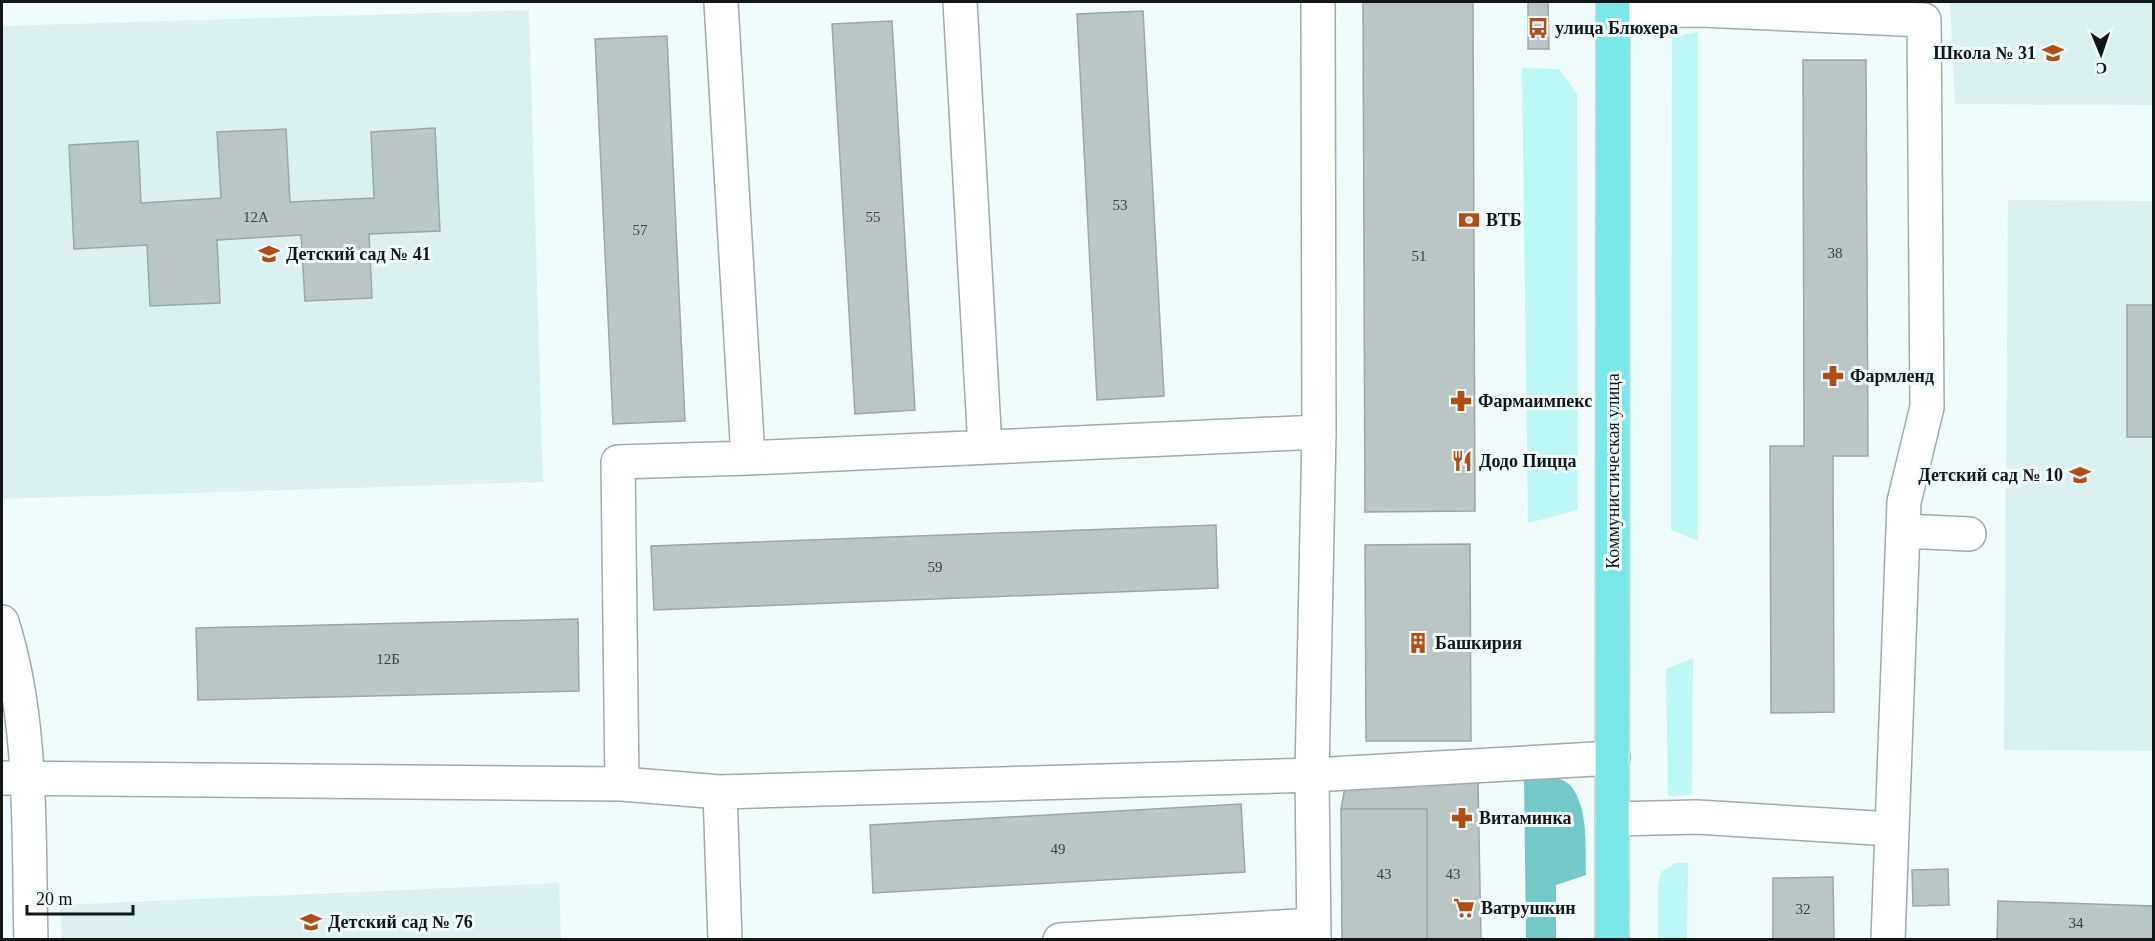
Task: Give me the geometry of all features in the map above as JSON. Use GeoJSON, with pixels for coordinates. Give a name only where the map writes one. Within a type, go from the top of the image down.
{"type":"FeatureCollection","features":[{"type":"Feature","properties":{"kind":"main road","name":"Коммунистическая улица"},"geometry":{"type":"LineString","coordinates":[[1612,939],[1613,6]]}},
{"type":"Feature","properties":{"kind":"lane"},"geometry":{"type":"LineString","coordinates":[[722,2],[748,458]]}},
{"type":"Feature","properties":{"kind":"lane"},"geometry":{"type":"LineString","coordinates":[[960,2],[985,447]]}},
{"type":"Feature","properties":{"kind":"lane"},"geometry":{"type":"LineString","coordinates":[[1060,939],[1314,932],[1312,775],[1319,432],[1318,2]]}},
{"type":"Feature","properties":{"kind":"lane"},"geometry":{"type":"LineString","coordinates":[[1613,6],[1924,20],[1927,407],[1904,502],[1891,829],[1893,936]]}},
{"type":"Feature","properties":{"kind":"lane"},"geometry":{"type":"LineString","coordinates":[[622,784],[618,462],[1319,432]]}},
{"type":"Feature","properties":{"kind":"lane"},"geometry":{"type":"LineString","coordinates":[[1903,531],[1969,534]]}},
{"type":"Feature","properties":{"kind":"lane"},"geometry":{"type":"LineString","coordinates":[[2,622],[13,658],[14,778],[31,939]]}},
{"type":"Feature","properties":{"kind":"lane"},"geometry":{"type":"LineString","coordinates":[[14,778],[622,784],[720,792],[1312,775],[1613,758]]}},
{"type":"Feature","properties":{"kind":"lane"},"geometry":{"type":"LineString","coordinates":[[720,792],[725,939]]}},
{"type":"Feature","properties":{"kind":"lane"},"geometry":{"type":"LineString","coordinates":[[1612,819],[1697,817],[1891,829]]}},
{"type":"Feature","properties":{"kind":"shaded area","name":"Школа № 31"},"geometry":{"type":"Polygon","coordinates":[[[1950,2],[2153,2],[2153,105],[1955,104],[1950,2]]]}},
{"type":"Feature","properties":{"kind":"shaded area","name":"Детский сад № 41"},"geometry":{"type":"Polygon","coordinates":[[[529,10],[543,482],[2,499],[2,26],[529,10]]]}},
{"type":"Feature","properties":{"kind":"shaded area"},"geometry":{"type":"Polygon","coordinates":[[[1698,32],[1698,541],[1671,530],[1672,37],[1698,32]]]}},
{"type":"Feature","properties":{"kind":"shaded area"},"geometry":{"type":"Polygon","coordinates":[[[1522,68],[1559,69],[1577,94],[1578,510],[1528,523],[1522,68]]]}},
{"type":"Feature","properties":{"kind":"shaded area","name":"Детский сад № 10"},"geometry":{"type":"Polygon","coordinates":[[[2008,200],[2153,201],[2153,751],[2004,750],[2008,200]]]}},
{"type":"Feature","properties":{"kind":"shaded area"},"geometry":{"type":"Polygon","coordinates":[[[1693,658],[1692,795],[1668,796],[1666,669],[1693,658]]]}},
{"type":"Feature","properties":{"kind":"shaded area"},"geometry":{"type":"Polygon","coordinates":[[[1545,774],[1569,784],[1577,795],[1585,829],[1586,875],[1556,885],[1556,939],[1526,939],[1524,778],[1545,774]]]}},
{"type":"Feature","properties":{"kind":"shaded area"},"geometry":{"type":"Polygon","coordinates":[[[1675,863],[1688,863],[1687,939],[1658,939],[1658,887],[1661,872],[1675,863]]]}},
{"type":"Feature","properties":{"kind":"shaded area","name":"Детский сад № 76"},"geometry":{"type":"Polygon","coordinates":[[[559,883],[561,939],[62,939],[60,905],[559,883]]]}},
{"type":"Feature","properties":{"kind":"building"},"geometry":{"type":"Polygon","coordinates":[[[1363,2],[1473,2],[1475,511],[1365,512],[1363,2]]]}},
{"type":"Feature","properties":{"kind":"building"},"geometry":{"type":"Polygon","coordinates":[[[1528,2],[1548,2],[1549,49],[1528,49],[1528,2]]]}},
{"type":"Feature","properties":{"kind":"building"},"geometry":{"type":"Polygon","coordinates":[[[1143,11],[1164,396],[1097,400],[1077,14],[1143,11]]]}},
{"type":"Feature","properties":{"kind":"building"},"geometry":{"type":"Polygon","coordinates":[[[892,21],[915,410],[855,414],[832,24],[892,21]]]}},
{"type":"Feature","properties":{"kind":"building"},"geometry":{"type":"Polygon","coordinates":[[[667,36],[685,421],[613,424],[595,39],[667,36]]]}},
{"type":"Feature","properties":{"kind":"building"},"geometry":{"type":"Polygon","coordinates":[[[1803,60],[1866,60],[1868,456],[1833,456],[1834,712],[1771,713],[1770,446],[1804,446],[1803,60]]]}},
{"type":"Feature","properties":{"kind":"building"},"geometry":{"type":"Polygon","coordinates":[[[435,128],[440,231],[369,234],[372,298],[305,301],[301,235],[217,240],[220,303],[150,306],[147,245],[74,249],[69,145],[138,141],[141,203],[221,198],[217,132],[286,129],[290,202],[374,198],[371,132],[435,128]]]}},
{"type":"Feature","properties":{"kind":"building"},"geometry":{"type":"Polygon","coordinates":[[[2127,305],[2154,305],[2154,437],[2127,437],[2127,305]]]}},
{"type":"Feature","properties":{"kind":"building"},"geometry":{"type":"Polygon","coordinates":[[[1216,525],[1218,588],[654,610],[651,546],[1216,525]]]}},
{"type":"Feature","properties":{"kind":"building","name":"Башкирия"},"geometry":{"type":"Polygon","coordinates":[[[1470,544],[1471,741],[1366,741],[1365,545],[1470,544]]]}},
{"type":"Feature","properties":{"kind":"building"},"geometry":{"type":"Polygon","coordinates":[[[578,619],[579,691],[198,700],[196,628],[578,619]]]}},
{"type":"Feature","properties":{"kind":"building"},"geometry":{"type":"Polygon","coordinates":[[[1346,782],[1478,782],[1481,940],[1427,940],[1427,809],[1341,809],[1346,782]]]}},
{"type":"Feature","properties":{"kind":"building"},"geometry":{"type":"Polygon","coordinates":[[[1241,804],[1245,872],[873,893],[870,825],[1241,804]]]}},
{"type":"Feature","properties":{"kind":"building"},"geometry":{"type":"Polygon","coordinates":[[[1341,809],[1427,809],[1427,940],[1342,940],[1341,809]]]}},
{"type":"Feature","properties":{"kind":"building"},"geometry":{"type":"Polygon","coordinates":[[[1948,869],[1949,905],[1913,906],[1912,870],[1948,869]]]}},
{"type":"Feature","properties":{"kind":"building"},"geometry":{"type":"Polygon","coordinates":[[[1833,877],[1834,940],[1773,940],[1773,878],[1833,877]]]}},
{"type":"Feature","properties":{"kind":"building"},"geometry":{"type":"Polygon","coordinates":[[[1998,901],[2154,906],[2154,940],[1997,940],[1998,901]]]}},
{"type":"Feature","properties":{"kind":"place","name":"улица Блюхера"},"geometry":{"type":"Point","coordinates":[1538,28]}},
{"type":"Feature","properties":{"kind":"place","name":"Школа № 31"},"geometry":{"type":"Point","coordinates":[2053,53]}},
{"type":"Feature","properties":{"kind":"place","name":"ВТБ"},"geometry":{"type":"Point","coordinates":[1469,220]}},
{"type":"Feature","properties":{"kind":"place","name":"Детский сад № 41"},"geometry":{"type":"Point","coordinates":[269,254]}},
{"type":"Feature","properties":{"kind":"place","name":"Фармленд"},"geometry":{"type":"Point","coordinates":[1833,376]}},
{"type":"Feature","properties":{"kind":"place","name":"Фармаимпекс"},"geometry":{"type":"Point","coordinates":[1461,401]}},
{"type":"Feature","properties":{"kind":"place","name":"Додо Пицца"},"geometry":{"type":"Point","coordinates":[1462,461]}},
{"type":"Feature","properties":{"kind":"place","name":"Детский сад № 10"},"geometry":{"type":"Point","coordinates":[2080,475]}},
{"type":"Feature","properties":{"kind":"place","name":"Башкирия"},"geometry":{"type":"Point","coordinates":[1418,643]}},
{"type":"Feature","properties":{"kind":"place","name":"Витаминка"},"geometry":{"type":"Point","coordinates":[1462,818]}},
{"type":"Feature","properties":{"kind":"place","name":"Ватрушкин"},"geometry":{"type":"Point","coordinates":[1464,908]}},
{"type":"Feature","properties":{"kind":"place","name":"Детский сад № 76"},"geometry":{"type":"Point","coordinates":[311,922]}}]}
